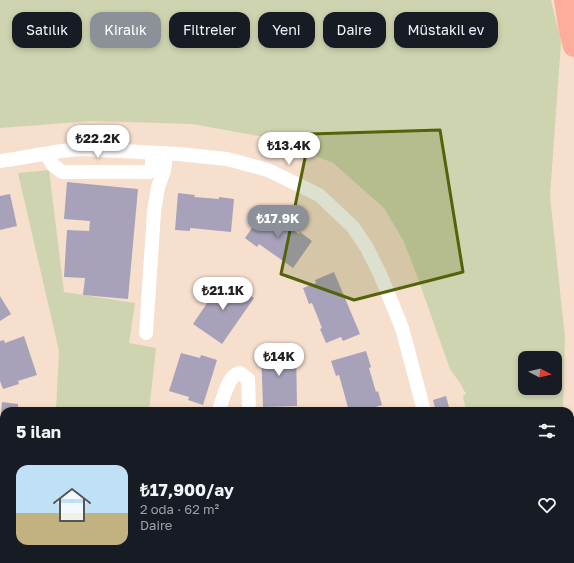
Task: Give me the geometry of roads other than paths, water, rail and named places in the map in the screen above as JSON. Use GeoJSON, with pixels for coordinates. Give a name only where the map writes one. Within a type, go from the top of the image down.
{"type":"FeatureCollection","features":[{"type":"Feature","properties":{"kind":"main road"},"geometry":{"type":"LineString","coordinates":[[565,0],[570,32],[574,46]]}},
{"type":"Feature","properties":{"kind":"street"},"geometry":{"type":"LineString","coordinates":[[0,161],[83,149],[159,153],[227,160],[268,170],[319,195],[353,227],[371,255],[402,328],[423,407]]}},
{"type":"Feature","properties":{"kind":"street"},"geometry":{"type":"LineString","coordinates":[[46,154],[53,165],[62,172],[149,172],[152,169],[159,153]]}},
{"type":"Feature","properties":{"kind":"street"},"geometry":{"type":"LineString","coordinates":[[146,333],[154,212],[158,187],[164,171],[159,153]]}},
{"type":"Feature","properties":{"kind":"street"},"geometry":{"type":"LineString","coordinates":[[220,407],[230,380],[236,374],[240,373],[248,379],[249,407]]}}]}
